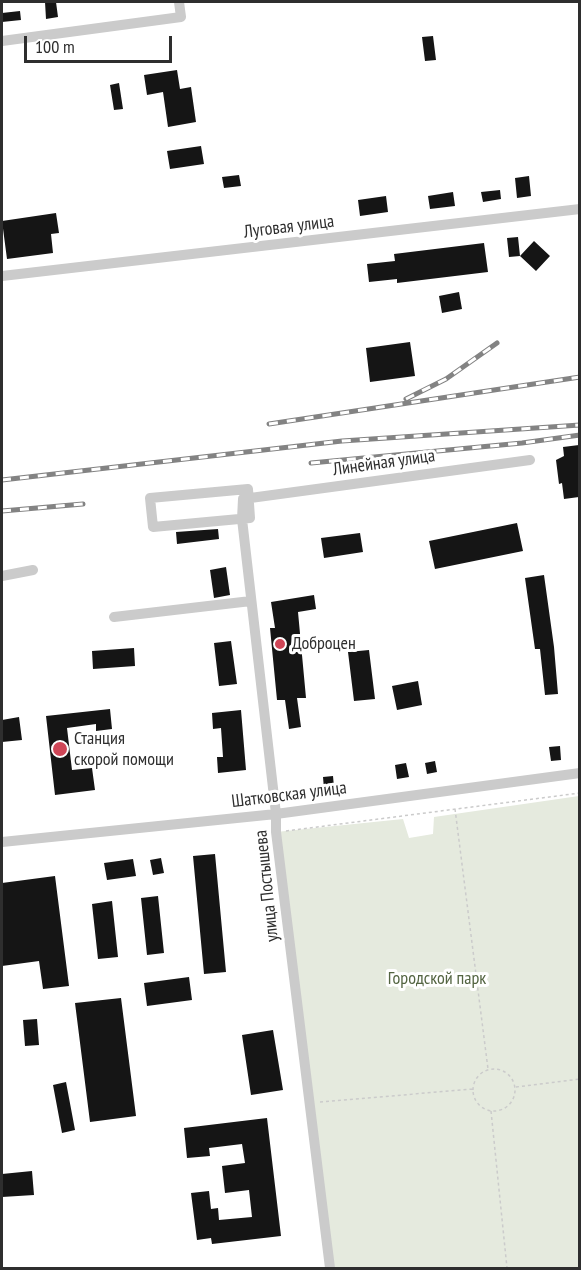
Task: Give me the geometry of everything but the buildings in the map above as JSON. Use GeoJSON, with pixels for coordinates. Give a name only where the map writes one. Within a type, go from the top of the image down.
{"type":"FeatureCollection","features":[{"type":"Feature","properties":{"kind":"street"},"geometry":{"type":"LineString","coordinates":[[2,41],[181,16],[179,2]]}},
{"type":"Feature","properties":{"kind":"street","name":"Луговая улица"},"geometry":{"type":"LineString","coordinates":[[2,276],[579,209]]}},
{"type":"Feature","properties":{"kind":"street","name":"Линейная улица"},"geometry":{"type":"LineString","coordinates":[[246,498],[530,460]]}},
{"type":"Feature","properties":{"kind":"street"},"geometry":{"type":"LineString","coordinates":[[242,519],[153,527],[150,498],[248,489],[246,498]]}},
{"type":"Feature","properties":{"kind":"street","name":"улица Постышева"},"geometry":{"type":"LineString","coordinates":[[246,498],[242,519],[276,814],[276,832],[330,1269]]}},
{"type":"Feature","properties":{"kind":"street"},"geometry":{"type":"LineString","coordinates":[[2,576],[33,570]]}},
{"type":"Feature","properties":{"kind":"street"},"geometry":{"type":"LineString","coordinates":[[114,617],[251,601]]}},
{"type":"Feature","properties":{"kind":"street","name":"Шатковская улица"},"geometry":{"type":"LineString","coordinates":[[2,842],[276,814],[579,773]]}},
{"type":"Feature","properties":{"kind":"path"},"geometry":{"type":"LineString","coordinates":[[276,832],[579,793]]}},
{"type":"Feature","properties":{"kind":"path"},"geometry":{"type":"LineString","coordinates":[[455,809],[488,1070]]}},
{"type":"Feature","properties":{"kind":"path"},"geometry":{"type":"LineString","coordinates":[[488,1070],[503,1071],[513,1080],[515,1087],[513,1101],[508,1106],[502,1110],[491,1111],[476,1102],[473,1089],[478,1076],[488,1070]]}},
{"type":"Feature","properties":{"kind":"path"},"geometry":{"type":"LineString","coordinates":[[515,1087],[579,1078]]}},
{"type":"Feature","properties":{"kind":"path"},"geometry":{"type":"LineString","coordinates":[[310,1102],[473,1089]]}},
{"type":"Feature","properties":{"kind":"path"},"geometry":{"type":"LineString","coordinates":[[491,1111],[507,1269]]}},
{"type":"Feature","properties":{"kind":"green space","name":"Городской парк"},"geometry":{"type":"Polygon","coordinates":[[[579,796],[579,1268],[330,1268],[276,832],[403,819],[409,838],[433,834],[434,817],[579,796]]]}},
{"type":"Feature","properties":{"kind":"railway"},"geometry":{"type":"LineString","coordinates":[[406,399],[446,379],[497,343]]}},
{"type":"Feature","properties":{"kind":"railway"},"geometry":{"type":"LineString","coordinates":[[269,424],[580,377]]}},
{"type":"Feature","properties":{"kind":"railway"},"geometry":{"type":"LineString","coordinates":[[2,480],[342,441],[580,425]]}},
{"type":"Feature","properties":{"kind":"railway"},"geometry":{"type":"LineString","coordinates":[[311,463],[522,443],[580,435]]}},
{"type":"Feature","properties":{"kind":"railway"},"geometry":{"type":"LineString","coordinates":[[2,511],[83,504]]}},
{"type":"Feature","properties":{"kind":"place","name":"Доброцен"},"geometry":{"type":"Point","coordinates":[280,644]}},
{"type":"Feature","properties":{"kind":"place","name":"Станция скорой помощи"},"geometry":{"type":"Point","coordinates":[60,749]}}]}
